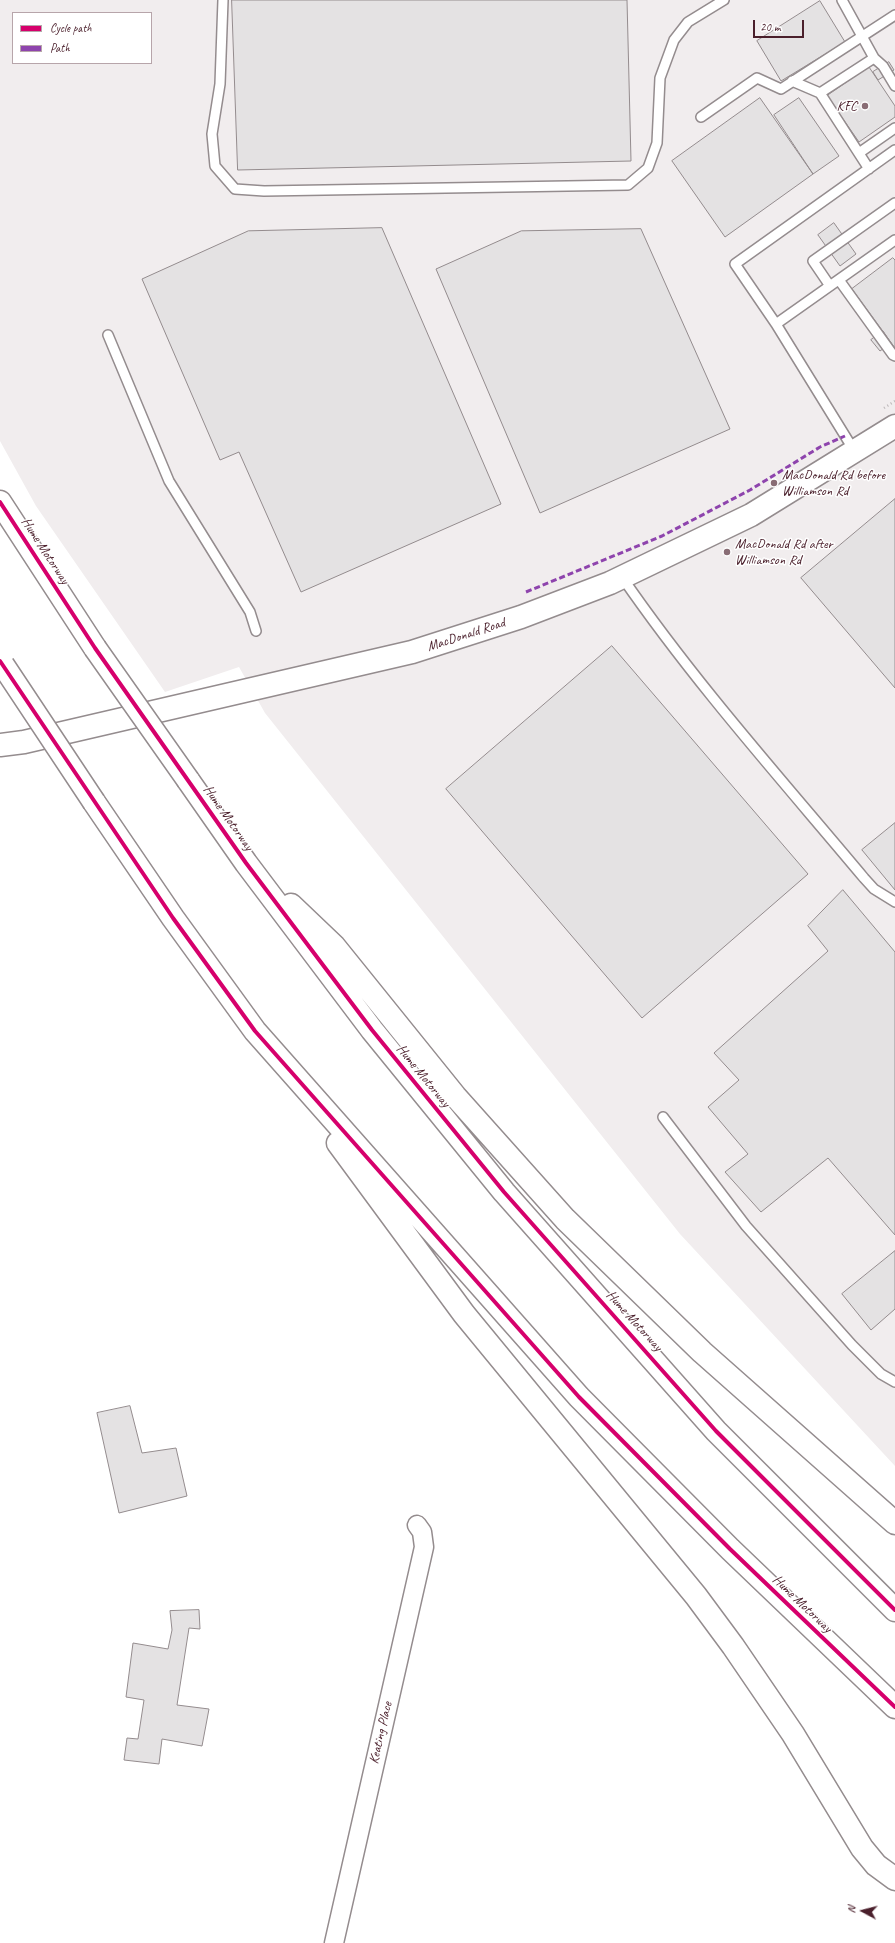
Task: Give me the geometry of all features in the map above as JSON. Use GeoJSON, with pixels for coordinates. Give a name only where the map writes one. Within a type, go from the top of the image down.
{"type":"FeatureCollection","features":[{"type":"Feature","properties":{"kind":"main road","name":"MacDonald Road"},"geometry":{"type":"LineString","coordinates":[[0,744],[24,742],[412,652],[521,617],[622,577],[751,515],[895,426]]}},
{"type":"Feature","properties":{"kind":"main road","name":"Hume Motorway"},"geometry":{"type":"LineString","coordinates":[[0,502],[95,648],[246,863],[372,1030],[504,1192],[716,1430],[895,1610]]}},
{"type":"Feature","properties":{"kind":"main road","name":"Hume Motorway"},"geometry":{"type":"LineString","coordinates":[[1,663],[173,918],[255,1031],[579,1397],[730,1549],[895,1707]]}},
{"type":"Feature","properties":{"kind":"main road"},"geometry":{"type":"LineString","coordinates":[[246,863],[334,946],[454,1096],[565,1219],[702,1352],[895,1523]]}},
{"type":"Feature","properties":{"kind":"main road"},"geometry":{"type":"LineString","coordinates":[[255,1031],[464,1314],[696,1596],[733,1646],[793,1734],[858,1843],[876,1865],[895,1879]]}},
{"type":"Feature","properties":{"kind":"street","name":"Keating Place"},"geometry":{"type":"LineString","coordinates":[[334,1943],[424,1547],[422,1532],[417,1525]]}},
{"type":"Feature","properties":{"kind":"lane"},"geometry":{"type":"LineString","coordinates":[[223,0],[220,84],[212,134],[215,166],[235,189],[264,191],[628,185],[648,168],[657,143],[660,78],[674,40],[688,22],[724,0]]}},
{"type":"Feature","properties":{"kind":"lane"},"geometry":{"type":"LineString","coordinates":[[842,0],[874,58],[883,66],[895,86]]}},
{"type":"Feature","properties":{"kind":"lane"},"geometry":{"type":"LineString","coordinates":[[701,117],[757,78],[781,88],[895,15]]}},
{"type":"Feature","properties":{"kind":"lane"},"geometry":{"type":"LineString","coordinates":[[820,93],[874,58]]}},
{"type":"Feature","properties":{"kind":"lane"},"geometry":{"type":"LineString","coordinates":[[792,81],[820,93],[869,168]]}},
{"type":"Feature","properties":{"kind":"lane"},"geometry":{"type":"LineString","coordinates":[[859,153],[895,128]]}},
{"type":"Feature","properties":{"kind":"lane"},"geometry":{"type":"LineString","coordinates":[[855,452],[776,324],[735,264],[895,150]]}},
{"type":"Feature","properties":{"kind":"lane"},"geometry":{"type":"LineString","coordinates":[[830,286],[812,261],[895,203]]}},
{"type":"Feature","properties":{"kind":"lane"},"geometry":{"type":"LineString","coordinates":[[776,324],[895,240]]}},
{"type":"Feature","properties":{"kind":"lane"},"geometry":{"type":"LineString","coordinates":[[839,280],[892,355],[895,356]]}},
{"type":"Feature","properties":{"kind":"lane"},"geometry":{"type":"LineString","coordinates":[[108,335],[169,481],[250,612],[256,631]]}},
{"type":"Feature","properties":{"kind":"lane"},"geometry":{"type":"LineString","coordinates":[[622,577],[650,618],[709,692],[864,878],[874,889],[895,902]]}},
{"type":"Feature","properties":{"kind":"lane"},"geometry":{"type":"LineString","coordinates":[[663,1117],[746,1226],[852,1345],[881,1374],[895,1382]]}},
{"type":"Feature","properties":{"kind":"shaded area"},"geometry":{"type":"Polygon","coordinates":[[[0,0],[895,0],[895,1466],[680,1234],[265,713],[239,667],[165,692],[36,506],[0,441],[0,0]]]}},
{"type":"Feature","properties":{"kind":"building"},"geometry":{"type":"Polygon","coordinates":[[[232,0],[627,0],[631,161],[238,170],[232,0]]]}},
{"type":"Feature","properties":{"kind":"building"},"geometry":{"type":"Polygon","coordinates":[[[820,1],[845,42],[781,81],[757,41],[820,1]]]}},
{"type":"Feature","properties":{"kind":"building"},"geometry":{"type":"Polygon","coordinates":[[[889,62],[894,70],[878,80],[873,72],[889,62]]]}},
{"type":"Feature","properties":{"kind":"building"},"geometry":{"type":"Polygon","coordinates":[[[869,67],[895,106],[895,117],[859,142],[827,96],[869,67]]]}},
{"type":"Feature","properties":{"kind":"building"},"geometry":{"type":"Polygon","coordinates":[[[760,98],[813,174],[725,237],[672,161],[760,98]]]}},
{"type":"Feature","properties":{"kind":"building"},"geometry":{"type":"Polygon","coordinates":[[[799,98],[839,156],[813,174],[774,115],[799,98]]]}},
{"type":"Feature","properties":{"kind":"building"},"geometry":{"type":"Polygon","coordinates":[[[834,223],[856,254],[840,266],[818,235],[834,223]]]}},
{"type":"Feature","properties":{"kind":"building"},"geometry":{"type":"Polygon","coordinates":[[[382,228],[501,504],[301,592],[239,452],[220,460],[142,279],[248,231],[382,228]]]}},
{"type":"Feature","properties":{"kind":"building"},"geometry":{"type":"Polygon","coordinates":[[[641,229],[730,429],[540,513],[436,269],[521,231],[641,229]]]}},
{"type":"Feature","properties":{"kind":"building"},"geometry":{"type":"Polygon","coordinates":[[[893,258],[895,260],[895,348],[852,289],[893,258]]]}},
{"type":"Feature","properties":{"kind":"building"},"geometry":{"type":"Polygon","coordinates":[[[883,331],[891,343],[880,351],[871,340],[883,331]]]}},
{"type":"Feature","properties":{"kind":"building"},"geometry":{"type":"Polygon","coordinates":[[[895,499],[895,688],[801,578],[895,499]]]}},
{"type":"Feature","properties":{"kind":"building"},"geometry":{"type":"Polygon","coordinates":[[[612,646],[808,874],[642,1018],[446,789],[612,646]]]}},
{"type":"Feature","properties":{"kind":"building"},"geometry":{"type":"Polygon","coordinates":[[[895,823],[895,890],[862,850],[895,823]]]}},
{"type":"Feature","properties":{"kind":"building"},"geometry":{"type":"Polygon","coordinates":[[[843,890],[895,952],[895,1235],[828,1158],[761,1212],[725,1172],[748,1154],[708,1107],[739,1080],[714,1053],[828,951],[808,926],[843,890]]]}},
{"type":"Feature","properties":{"kind":"building"},"geometry":{"type":"Polygon","coordinates":[[[895,1251],[895,1309],[871,1330],[842,1294],[895,1251]]]}},
{"type":"Feature","properties":{"kind":"building"},"geometry":{"type":"Polygon","coordinates":[[[130,1406],[142,1453],[176,1448],[187,1496],[119,1513],[97,1413],[130,1406]]]}},
{"type":"Feature","properties":{"kind":"building"},"geometry":{"type":"Polygon","coordinates":[[[199,1610],[200,1629],[189,1628],[177,1705],[209,1709],[202,1746],[162,1739],[159,1764],[124,1760],[127,1738],[138,1739],[144,1700],[126,1697],[133,1643],[168,1649],[172,1630],[170,1611],[199,1610]]]}},
{"type":"Feature","properties":{"kind":"marked path"},"geometry":{"type":"LineString","coordinates":[[526,592],[662,536],[750,490],[820,447],[845,436]]}},
{"type":"Feature","properties":{"kind":"cycle path"},"geometry":{"type":"LineString","coordinates":[[0,502],[95,648],[246,863],[372,1030],[504,1192],[716,1431],[895,1610]]}},
{"type":"Feature","properties":{"kind":"cycle path"},"geometry":{"type":"LineString","coordinates":[[0,661],[173,918],[255,1031],[579,1397],[730,1549],[895,1707]]}},
{"type":"Feature","properties":{"kind":"place","name":"KFC"},"geometry":{"type":"Point","coordinates":[865,106]}},
{"type":"Feature","properties":{"kind":"place","name":"MacDonald Rd before Williamson Rd"},"geometry":{"type":"Point","coordinates":[774,483]}},
{"type":"Feature","properties":{"kind":"place","name":"MacDonald Rd after Williamson Rd"},"geometry":{"type":"Point","coordinates":[727,552]}}]}
